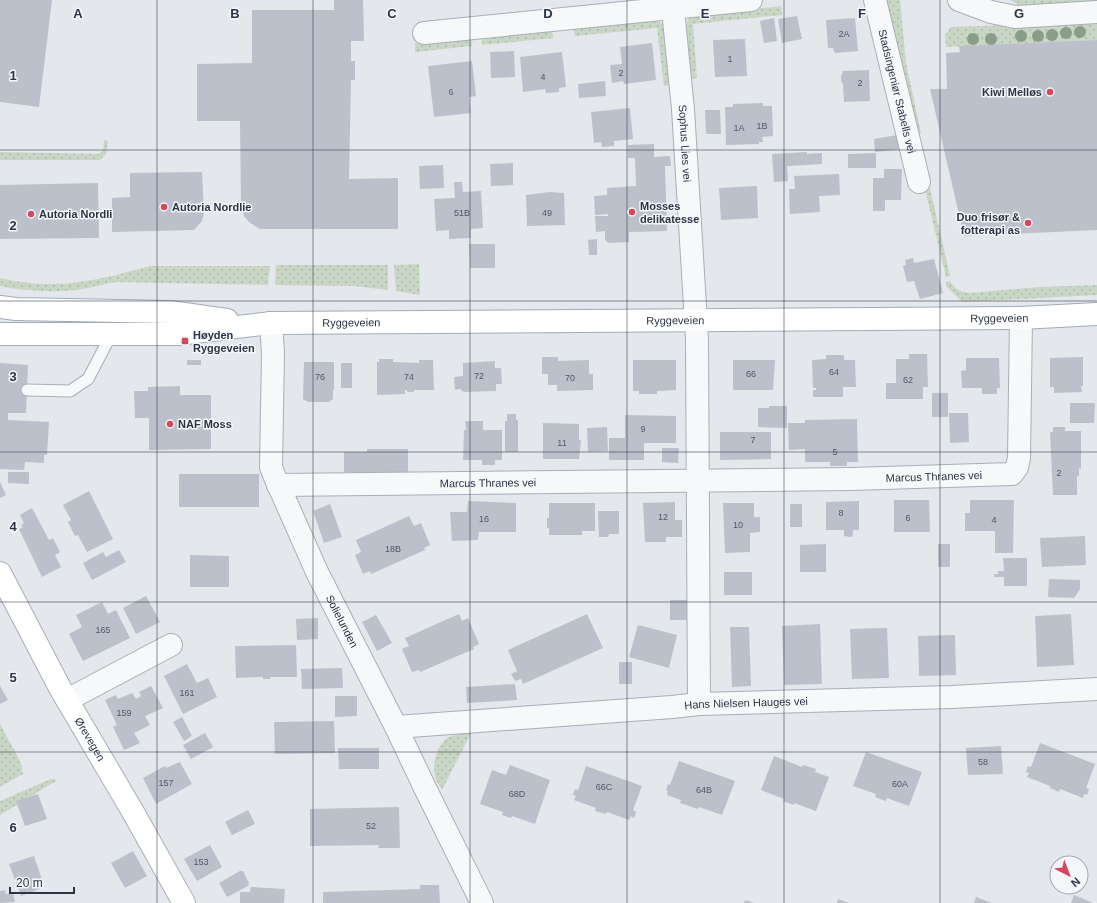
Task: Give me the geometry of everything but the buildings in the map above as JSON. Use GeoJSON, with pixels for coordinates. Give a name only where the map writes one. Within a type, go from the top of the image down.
{"type":"FeatureCollection","features":[{"type":"Feature","properties":{"kind":"main road","name":"Ryggeveien"},"geometry":{"type":"LineString","coordinates":[[0,307],[16,309],[170,312],[262,324]]}},
{"type":"Feature","properties":{"kind":"main road","name":"Ryggeveien"},"geometry":{"type":"LineString","coordinates":[[0,334],[178,334],[262,324],[1021,318],[1097,314]]}},
{"type":"Feature","properties":{"kind":"main road","name":"Ørevegen"},"geometry":{"type":"LineString","coordinates":[[0,573],[67,700],[184,903]]}},
{"type":"Feature","properties":{"kind":"street"},"geometry":{"type":"LineString","coordinates":[[424,32],[672,4],[751,0]]}},
{"type":"Feature","properties":{"kind":"street","name":"Stadsingeniør Stabells vei"},"geometry":{"type":"LineString","coordinates":[[875,0],[919,182]]}},
{"type":"Feature","properties":{"kind":"street"},"geometry":{"type":"LineString","coordinates":[[959,0],[991,12],[1016,16],[1097,12]]}},
{"type":"Feature","properties":{"kind":"street","name":"Sophus Lies vei"},"geometry":{"type":"LineString","coordinates":[[672,4],[683,109],[695,321],[699,480]]}},
{"type":"Feature","properties":{"kind":"street","name":"Marcus Thranes vei"},"geometry":{"type":"LineString","coordinates":[[278,485],[859,479],[1003,476],[1012,474],[1017,467],[1019,458],[1021,318]]}},
{"type":"Feature","properties":{"kind":"street","name":"Solielunden"},"geometry":{"type":"LineString","coordinates":[[262,324],[273,353],[271,467],[317,572],[396,726],[482,903]]}},
{"type":"Feature","properties":{"kind":"street"},"geometry":{"type":"LineString","coordinates":[[699,480],[699,704]]}},
{"type":"Feature","properties":{"kind":"street"},"geometry":{"type":"LineString","coordinates":[[67,700],[171,645]]}},
{"type":"Feature","properties":{"kind":"street","name":"Hans Nielsen Hauges vei"},"geometry":{"type":"LineString","coordinates":[[396,726],[699,704],[952,697],[1097,689]]}},
{"type":"Feature","properties":{"kind":"lane"},"geometry":{"type":"LineString","coordinates":[[27,390],[70,391],[88,379],[111,335]]}},
{"type":"Feature","properties":{"kind":"green space"},"geometry":{"type":"Polygon","coordinates":[[[883,0],[900,0],[906,63],[921,133],[918,135],[883,0]]]}},
{"type":"Feature","properties":{"kind":"green space"},"geometry":{"type":"Polygon","coordinates":[[[1010,0],[1097,0],[1097,3],[1021,7],[1010,0]]]}},
{"type":"Feature","properties":{"kind":"green space"},"geometry":{"type":"Polygon","coordinates":[[[781,6],[782,15],[693,24],[697,78],[691,79],[686,25],[689,17],[781,6]]]}},
{"type":"Feature","properties":{"kind":"green space"},"geometry":{"type":"Polygon","coordinates":[[[656,20],[663,24],[671,85],[664,86],[657,28],[575,36],[573,27],[656,20]]]}},
{"type":"Feature","properties":{"kind":"green space"},"geometry":{"type":"Polygon","coordinates":[[[1097,22],[1097,40],[946,47],[945,35],[951,27],[1097,22]]]}},
{"type":"Feature","properties":{"kind":"green space"},"geometry":{"type":"Polygon","coordinates":[[[552,28],[553,38],[482,45],[482,37],[552,28]]]}},
{"type":"Feature","properties":{"kind":"green space"},"geometry":{"type":"Polygon","coordinates":[[[471,38],[472,46],[415,52],[415,43],[471,38]]]}},
{"type":"Feature","properties":{"kind":"green space"},"geometry":{"type":"Polygon","coordinates":[[[104,140],[108,141],[106,154],[100,160],[0,160],[0,152],[99,154],[103,150],[104,140]]]}},
{"type":"Feature","properties":{"kind":"green space"},"geometry":{"type":"Polygon","coordinates":[[[929,184],[950,276],[946,277],[924,185],[929,184]]]}},
{"type":"Feature","properties":{"kind":"green space"},"geometry":{"type":"Polygon","coordinates":[[[419,264],[420,295],[396,291],[394,265],[419,264]]]}},
{"type":"Feature","properties":{"kind":"green space"},"geometry":{"type":"Polygon","coordinates":[[[276,265],[388,265],[388,290],[354,286],[275,285],[276,265]]]}},
{"type":"Feature","properties":{"kind":"green space"},"geometry":{"type":"Polygon","coordinates":[[[150,266],[270,266],[268,285],[116,282],[83,289],[53,291],[19,289],[0,286],[0,278],[39,284],[58,284],[94,280],[150,266]]]}},
{"type":"Feature","properties":{"kind":"green space"},"geometry":{"type":"Polygon","coordinates":[[[950,281],[958,290],[970,293],[1039,287],[1097,285],[1097,295],[962,302],[946,286],[946,282],[950,281]]]}},
{"type":"Feature","properties":{"kind":"green space"},"geometry":{"type":"Polygon","coordinates":[[[0,724],[21,763],[23,774],[0,787],[0,724]]]}},
{"type":"Feature","properties":{"kind":"green space"},"geometry":{"type":"Polygon","coordinates":[[[471,733],[442,790],[436,780],[434,772],[436,756],[440,746],[449,737],[458,734],[471,733]]]}},
{"type":"Feature","properties":{"kind":"green space"},"geometry":{"type":"Polygon","coordinates":[[[51,779],[55,779],[56,781],[0,815],[0,801],[51,779]]]}},
{"type":"Feature","properties":{"kind":"place","name":"Kiwi Melløs"},"geometry":{"type":"Point","coordinates":[1050,92]}},
{"type":"Feature","properties":{"kind":"place","name":"Autoria Nordlie"},"geometry":{"type":"Point","coordinates":[164,207]}},
{"type":"Feature","properties":{"kind":"place","name":"Mosses delikatesse"},"geometry":{"type":"Point","coordinates":[632,212]}},
{"type":"Feature","properties":{"kind":"place","name":"Autoria Nordli"},"geometry":{"type":"Point","coordinates":[31,214]}},
{"type":"Feature","properties":{"kind":"place","name":"Duo frisør & fotterapi as"},"geometry":{"type":"Point","coordinates":[1028,223]}},
{"type":"Feature","properties":{"kind":"place","name":"Høyden Ryggeveien"},"geometry":{"type":"Point","coordinates":[185,341]}},
{"type":"Feature","properties":{"kind":"place","name":"NAF Moss"},"geometry":{"type":"Point","coordinates":[170,424]}}]}
